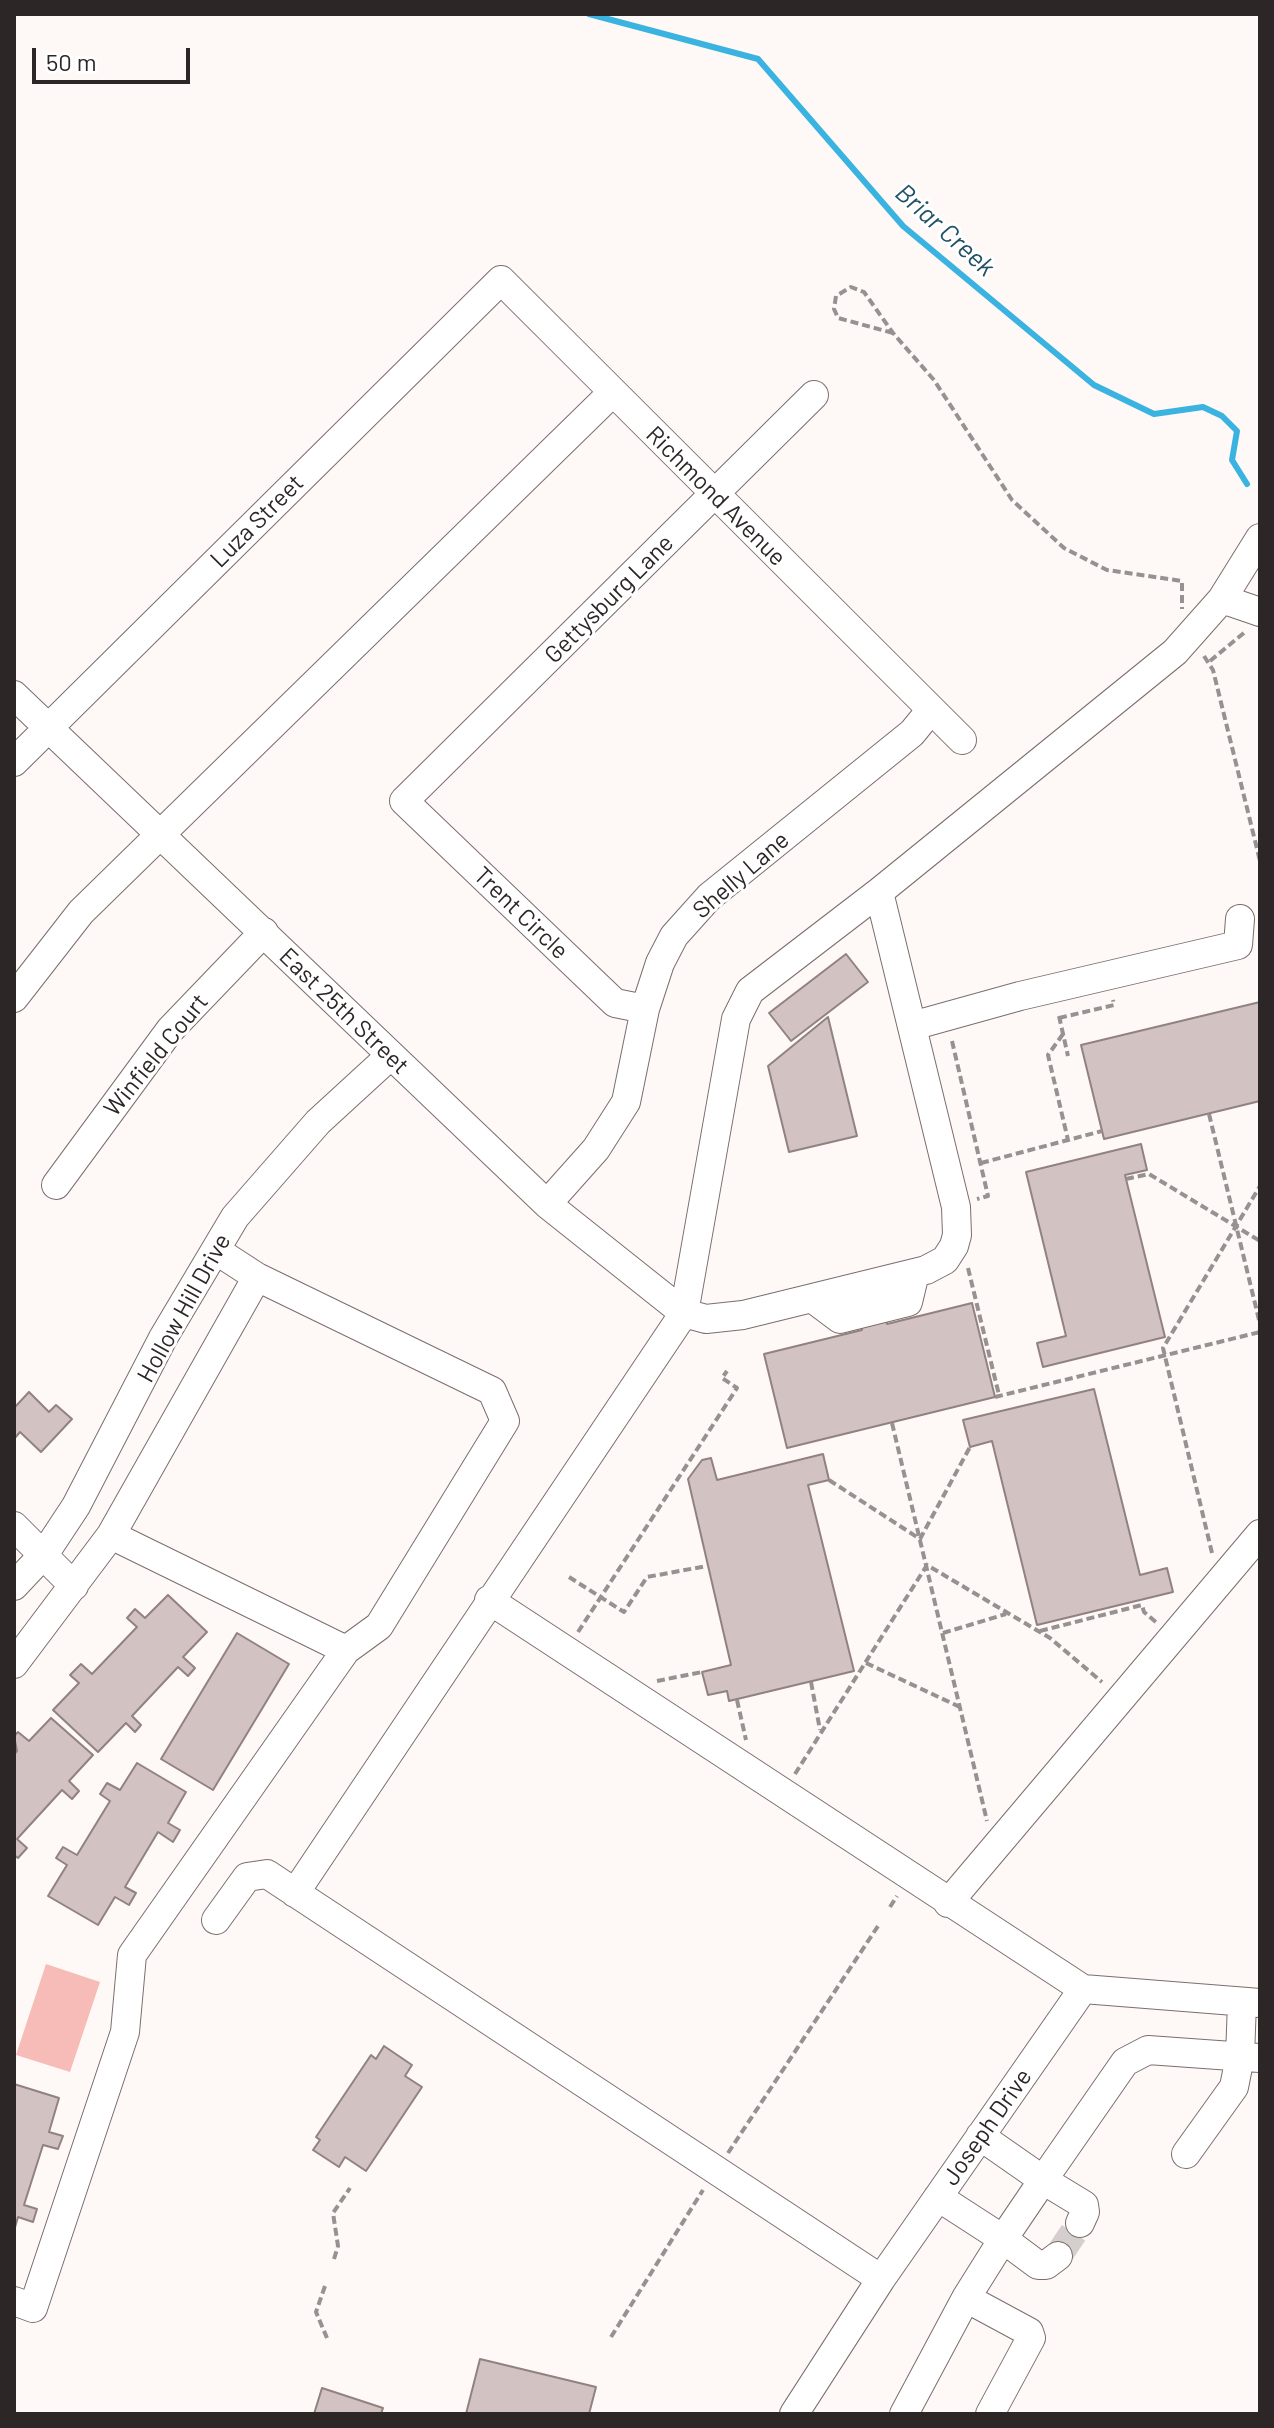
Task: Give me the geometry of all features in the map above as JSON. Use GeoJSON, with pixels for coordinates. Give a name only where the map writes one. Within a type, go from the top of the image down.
{"type":"FeatureCollection","features":[{"type":"Feature","properties":{"kind":"street","name":"Richmond Avenue"},"geometry":{"type":"LineString","coordinates":[[501,280],[962,740]]}},
{"type":"Feature","properties":{"kind":"street","name":"Luza Street"},"geometry":{"type":"LineString","coordinates":[[14,762],[501,280]]}},
{"type":"Feature","properties":{"kind":"street"},"geometry":{"type":"LineString","coordinates":[[14,998],[81,912],[613,392]]}},
{"type":"Feature","properties":{"kind":"street","name":"Gettysburg Lane"},"geometry":{"type":"LineString","coordinates":[[404,801],[814,395]]}},
{"type":"Feature","properties":{"kind":"street"},"geometry":{"type":"LineString","coordinates":[[295,1893],[684,1313],[736,1019],[750,991],[879,892],[1175,652],[1222,599],[1260,538]]}},
{"type":"Feature","properties":{"kind":"street"},"geometry":{"type":"LineString","coordinates":[[1222,599],[1254,617]]}},
{"type":"Feature","properties":{"kind":"street","name":"East 25th Street"},"geometry":{"type":"LineString","coordinates":[[14,695],[547,1204],[684,1313]]}},
{"type":"Feature","properties":{"kind":"street","name":"Shelly Lane"},"geometry":{"type":"LineString","coordinates":[[547,1204],[596,1149],[626,1102],[645,1009],[660,963],[674,936],[709,897],[912,733],[930,711]]}},
{"type":"Feature","properties":{"kind":"street","name":"Trent Circle"},"geometry":{"type":"LineString","coordinates":[[404,801],[615,1003],[645,1009]]}},
{"type":"Feature","properties":{"kind":"street"},"geometry":{"type":"LineString","coordinates":[[684,1313],[706,1319],[743,1315],[915,1273],[945,1260],[957,1235],[956,1207],[879,892]]}},
{"type":"Feature","properties":{"kind":"street"},"geometry":{"type":"LineString","coordinates":[[912,1026],[1020,996],[1238,945],[1240,919]]}},
{"type":"Feature","properties":{"kind":"street","name":"Winfield Court"},"geometry":{"type":"LineString","coordinates":[[56,1185],[170,1030],[264,932]]}},
{"type":"Feature","properties":{"kind":"street","name":"Hollow Hill Drive"},"geometry":{"type":"LineString","coordinates":[[14,1586],[45,1553],[76,1506],[163,1338],[235,1217],[318,1122],[390,1056]]}},
{"type":"Feature","properties":{"kind":"street"},"geometry":{"type":"LineString","coordinates":[[14,2301],[33,2308],[125,2032],[132,1955],[346,1650],[379,1626],[505,1421],[492,1391],[257,1277],[217,1251]]}},
{"type":"Feature","properties":{"kind":"street"},"geometry":{"type":"LineString","coordinates":[[14,1664],[111,1535],[257,1277]]}},
{"type":"Feature","properties":{"kind":"street"},"geometry":{"type":"LineString","coordinates":[[14,1526],[45,1553],[74,1586]]}},
{"type":"Feature","properties":{"kind":"street"},"geometry":{"type":"LineString","coordinates":[[948,1903],[1260,1534]]}},
{"type":"Feature","properties":{"kind":"street"},"geometry":{"type":"LineString","coordinates":[[111,1535],[346,1650]]}},
{"type":"Feature","properties":{"kind":"street"},"geometry":{"type":"LineString","coordinates":[[489,1600],[1083,1989],[1251,2003],[1250,2057],[1234,2087],[1186,2154]]}},
{"type":"Feature","properties":{"kind":"street"},"geometry":{"type":"LineString","coordinates":[[216,1920],[247,1877],[267,1874],[881,2279]]}},
{"type":"Feature","properties":{"kind":"street","name":"Joseph Drive"},"geometry":{"type":"LineString","coordinates":[[794,2414],[881,2279],[1083,1989]]}},
{"type":"Feature","properties":{"kind":"street"},"geometry":{"type":"LineString","coordinates":[[904,2414],[966,2298],[1003,2239],[1125,2062],[1135,2054],[1148,2050],[1250,2057]]}},
{"type":"Feature","properties":{"kind":"street"},"geometry":{"type":"LineString","coordinates":[[980,2136],[1084,2205],[1085,2212],[1080,2223]]}},
{"type":"Feature","properties":{"kind":"street"},"geometry":{"type":"LineString","coordinates":[[938,2197],[1038,2265],[1046,2265],[1058,2256]]}},
{"type":"Feature","properties":{"kind":"street"},"geometry":{"type":"LineString","coordinates":[[966,2298],[1029,2332],[1031,2338],[990,2414]]}},
{"type":"Feature","properties":{"kind":"path"},"geometry":{"type":"LineString","coordinates":[[893,333],[838,318],[834,309],[836,296],[844,288],[858,288],[934,380],[1012,500],[1064,548],[1089,563],[1130,576],[1182,581],[1182,613]]}},
{"type":"Feature","properties":{"kind":"path"},"geometry":{"type":"LineString","coordinates":[[1210,661],[1244,635],[1254,617]]}},
{"type":"Feature","properties":{"kind":"path"},"geometry":{"type":"LineString","coordinates":[[1197,652],[1210,661],[1260,861]]}},
{"type":"Feature","properties":{"kind":"path"},"geometry":{"type":"LineString","coordinates":[[1058,1010],[1068,1056]]}},
{"type":"Feature","properties":{"kind":"path"},"geometry":{"type":"LineString","coordinates":[[1063,1034],[1048,1055],[1068,1140]]}},
{"type":"Feature","properties":{"kind":"path"},"geometry":{"type":"LineString","coordinates":[[942,1038],[951,1036]]}},
{"type":"Feature","properties":{"kind":"path"},"geometry":{"type":"LineString","coordinates":[[1209,1114],[1260,1324]]}},
{"type":"Feature","properties":{"kind":"path"},"geometry":{"type":"LineString","coordinates":[[981,1163],[1102,1131]]}},
{"type":"Feature","properties":{"kind":"path"},"geometry":{"type":"LineString","coordinates":[[1126,1179],[1149,1174],[1260,1241]]}},
{"type":"Feature","properties":{"kind":"path"},"geometry":{"type":"LineString","coordinates":[[1213,1555],[1163,1348],[1260,1186]]}},
{"type":"Feature","properties":{"kind":"path"},"geometry":{"type":"LineString","coordinates":[[965,1258],[998,1397],[1260,1332]]}},
{"type":"Feature","properties":{"kind":"path"},"geometry":{"type":"LineString","coordinates":[[575,1637],[737,1388],[722,1378],[727,1371]]}},
{"type":"Feature","properties":{"kind":"path"},"geometry":{"type":"LineString","coordinates":[[892,1423],[989,1831]]}},
{"type":"Feature","properties":{"kind":"path"},"geometry":{"type":"LineString","coordinates":[[920,1539],[970,1447]]}},
{"type":"Feature","properties":{"kind":"path"},"geometry":{"type":"LineString","coordinates":[[829,1480],[920,1539]]}},
{"type":"Feature","properties":{"kind":"path"},"geometry":{"type":"LineString","coordinates":[[927,1565],[1040,1631],[1113,1691]]}},
{"type":"Feature","properties":{"kind":"path"},"geometry":{"type":"LineString","coordinates":[[791,1780],[927,1565]]}},
{"type":"Feature","properties":{"kind":"path"},"geometry":{"type":"LineString","coordinates":[[569,1577],[624,1612],[647,1577],[707,1566]]}},
{"type":"Feature","properties":{"kind":"path"},"geometry":{"type":"LineString","coordinates":[[1040,1631],[1142,1605],[1144,1612],[1165,1630]]}},
{"type":"Feature","properties":{"kind":"path"},"geometry":{"type":"LineString","coordinates":[[943,1633],[1008,1613]]}},
{"type":"Feature","properties":{"kind":"path"},"geometry":{"type":"LineString","coordinates":[[865,1663],[962,1708]]}},
{"type":"Feature","properties":{"kind":"path"},"geometry":{"type":"LineString","coordinates":[[624,1689],[702,1672]]}},
{"type":"Feature","properties":{"kind":"path"},"geometry":{"type":"LineString","coordinates":[[811,1682],[820,1733]]}},
{"type":"Feature","properties":{"kind":"path"},"geometry":{"type":"LineString","coordinates":[[737,1700],[749,1752]]}},
{"type":"Feature","properties":{"kind":"path"},"geometry":{"type":"LineString","coordinates":[[722,2161],[880,1923]]}},
{"type":"Feature","properties":{"kind":"path"},"geometry":{"type":"LineString","coordinates":[[334,2259],[338,2246],[333,2213],[350,2188]]}},
{"type":"Feature","properties":{"kind":"path"},"geometry":{"type":"LineString","coordinates":[[611,2337],[704,2189]]}},
{"type":"Feature","properties":{"kind":"path"},"geometry":{"type":"LineString","coordinates":[[325,2286],[316,2312],[327,2338]]}},
{"type":"Feature","properties":{"kind":"shaded area"},"geometry":{"type":"Polygon","coordinates":[[[46,1964],[100,1982],[70,2072],[16,2055],[46,1964]]]}},
{"type":"Feature","properties":{"kind":"building"},"geometry":{"type":"Polygon","coordinates":[[[846,954],[868,982],[791,1041],[769,1013],[846,954]]]}},
{"type":"Feature","properties":{"kind":"building"},"geometry":{"type":"Polygon","coordinates":[[[1260,1002],[1260,1101],[1104,1139],[1081,1045],[1260,1002]]]}},
{"type":"Feature","properties":{"kind":"building"},"geometry":{"type":"Polygon","coordinates":[[[828,1017],[857,1136],[789,1152],[768,1066],[828,1017]]]}},
{"type":"Feature","properties":{"kind":"building"},"geometry":{"type":"Polygon","coordinates":[[[1141,1144],[1147,1170],[1125,1175],[1165,1337],[1043,1367],[1037,1343],[1066,1336],[1026,1172],[1141,1144]]]}},
{"type":"Feature","properties":{"kind":"building"},"geometry":{"type":"Polygon","coordinates":[[[879,1295],[887,1324],[972,1303],[995,1397],[787,1448],[764,1354],[862,1330],[854,1301],[879,1295]]]}},
{"type":"Feature","properties":{"kind":"building"},"geometry":{"type":"Polygon","coordinates":[[[1094,1389],[1140,1575],[1167,1568],[1173,1592],[1037,1625],[992,1441],[970,1447],[963,1420],[1094,1389]]]}},
{"type":"Feature","properties":{"kind":"building"},"geometry":{"type":"Polygon","coordinates":[[[29,1392],[49,1412],[56,1405],[72,1419],[41,1452],[20,1432],[14,1439],[14,1408],[29,1392]]]}},
{"type":"Feature","properties":{"kind":"building"},"geometry":{"type":"Polygon","coordinates":[[[823,1454],[829,1480],[808,1485],[854,1671],[729,1701],[727,1691],[708,1695],[702,1672],[731,1665],[688,1479],[702,1460],[711,1458],[717,1480],[823,1454]]]}},
{"type":"Feature","properties":{"kind":"building"},"geometry":{"type":"Polygon","coordinates":[[[168,1595],[207,1632],[183,1657],[195,1668],[188,1676],[178,1667],[132,1716],[141,1725],[135,1732],[126,1723],[98,1752],[53,1710],[79,1683],[70,1675],[81,1664],[92,1674],[137,1627],[127,1618],[135,1609],[145,1618],[168,1595]]]}},
{"type":"Feature","properties":{"kind":"building"},"geometry":{"type":"Polygon","coordinates":[[[237,1633],[289,1664],[213,1790],[161,1759],[237,1633]]]}},
{"type":"Feature","properties":{"kind":"building"},"geometry":{"type":"Polygon","coordinates":[[[51,1718],[93,1755],[69,1781],[79,1791],[72,1799],[62,1790],[17,1839],[27,1848],[18,1858],[14,1855],[14,1755],[17,1751],[14,1736],[18,1732],[29,1741],[51,1718]]]}},
{"type":"Feature","properties":{"kind":"building"},"geometry":{"type":"Polygon","coordinates":[[[137,1763],[186,1792],[168,1823],[180,1830],[173,1842],[158,1832],[125,1887],[136,1893],[129,1905],[115,1897],[98,1925],[48,1896],[67,1865],[56,1858],[63,1847],[77,1855],[110,1801],[100,1794],[107,1783],[120,1790],[137,1763]]]}},
{"type":"Feature","properties":{"kind":"building"},"geometry":{"type":"Polygon","coordinates":[[[384,2046],[412,2065],[405,2076],[422,2087],[366,2171],[345,2157],[339,2167],[313,2150],[320,2140],[316,2137],[371,2055],[376,2059],[384,2046]]]}},
{"type":"Feature","properties":{"kind":"building"},"geometry":{"type":"Polygon","coordinates":[[[14,2084],[59,2098],[49,2132],[63,2136],[58,2149],[43,2145],[24,2205],[37,2209],[33,2222],[18,2217],[14,2231],[14,2084]]]}},
{"type":"Feature","properties":{"kind":"building"},"geometry":{"type":"Polygon","coordinates":[[[480,2359],[596,2387],[589,2414],[466,2414],[480,2359]]]}},
{"type":"Feature","properties":{"kind":"building"},"geometry":{"type":"Polygon","coordinates":[[[322,2388],[383,2408],[381,2414],[314,2414],[322,2388]]]}},
{"type":"Feature","properties":{"kind":"waterway","name":"Briar Creek"},"geometry":{"type":"LineString","coordinates":[[589,14],[758,59],[903,226],[1094,385],[1154,414],[1203,407],[1222,416],[1237,431],[1232,460],[1247,484]]}},
{"type":"Feature","properties":{"kind":"tunnel"},"geometry":{"type":"LineString","coordinates":[[1058,2256],[1080,2223]]}}]}
